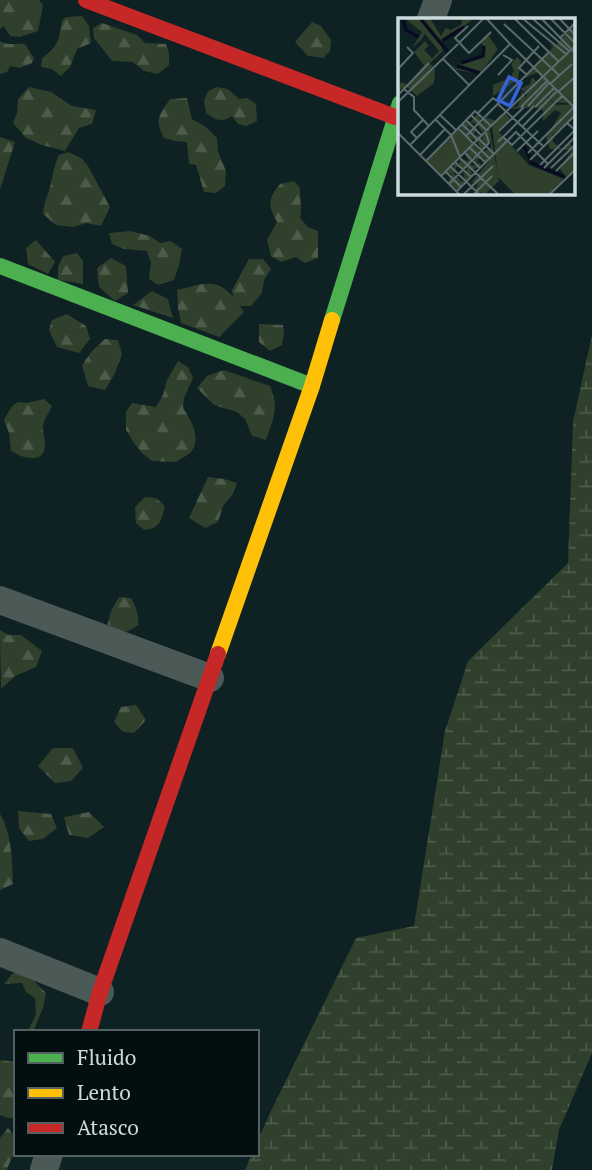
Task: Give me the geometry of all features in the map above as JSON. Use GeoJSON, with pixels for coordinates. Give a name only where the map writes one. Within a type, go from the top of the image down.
{"type":"FeatureCollection","features":[{"type":"Feature","properties":{"kind":"street"},"geometry":{"type":"LineString","coordinates":[[86,0],[397,110],[312,386],[100,992],[90,1030]]}},
{"type":"Feature","properties":{"kind":"street"},"geometry":{"type":"LineString","coordinates":[[430,18],[438,0]]}},
{"type":"Feature","properties":{"kind":"street"},"geometry":{"type":"LineString","coordinates":[[0,266],[312,386]]}},
{"type":"Feature","properties":{"kind":"street"},"geometry":{"type":"LineString","coordinates":[[0,600],[210,678]]}},
{"type":"Feature","properties":{"kind":"street"},"geometry":{"type":"LineString","coordinates":[[0,952],[100,992]]}},
{"type":"Feature","properties":{"kind":"green space"},"geometry":{"type":"Polygon","coordinates":[[[0,0],[39,0],[43,5],[38,31],[20,37],[10,36],[4,26],[0,29],[0,0]]]}},
{"type":"Feature","properties":{"kind":"green space"},"geometry":{"type":"Polygon","coordinates":[[[82,16],[89,26],[91,43],[77,49],[70,67],[61,76],[52,69],[41,67],[42,58],[57,42],[62,20],[82,16]]]}},
{"type":"Feature","properties":{"kind":"green space"},"geometry":{"type":"Polygon","coordinates":[[[312,22],[321,26],[331,40],[330,51],[325,58],[308,56],[295,42],[312,22]]]}},
{"type":"Feature","properties":{"kind":"green space"},"geometry":{"type":"Polygon","coordinates":[[[102,23],[137,35],[145,43],[166,44],[169,65],[158,74],[144,71],[133,62],[112,61],[94,38],[93,28],[102,23]]]}},
{"type":"Feature","properties":{"kind":"green space"},"geometry":{"type":"Polygon","coordinates":[[[0,41],[25,44],[34,58],[32,63],[20,68],[10,66],[7,72],[0,74],[0,41]]]}},
{"type":"Feature","properties":{"kind":"green space"},"geometry":{"type":"Polygon","coordinates":[[[29,87],[51,92],[72,106],[96,110],[92,124],[79,128],[65,151],[26,138],[13,123],[18,99],[29,87]]]}},
{"type":"Feature","properties":{"kind":"green space"},"geometry":{"type":"Polygon","coordinates":[[[217,87],[228,89],[239,99],[247,98],[256,104],[257,121],[246,126],[238,124],[232,116],[219,120],[206,113],[204,101],[208,91],[217,87]]]}},
{"type":"Feature","properties":{"kind":"green space"},"geometry":{"type":"Polygon","coordinates":[[[187,98],[192,119],[206,127],[217,138],[218,152],[226,171],[225,186],[216,193],[204,192],[196,165],[189,164],[187,142],[164,138],[159,126],[161,114],[170,99],[187,98]]]}},
{"type":"Feature","properties":{"kind":"green space"},"geometry":{"type":"Polygon","coordinates":[[[0,137],[15,142],[0,190],[0,137]]]}},
{"type":"Feature","properties":{"kind":"green space"},"geometry":{"type":"Polygon","coordinates":[[[68,152],[81,158],[88,166],[110,207],[101,226],[86,223],[74,227],[56,225],[43,214],[57,159],[59,155],[68,152]]]}},
{"type":"Feature","properties":{"kind":"green space"},"geometry":{"type":"Polygon","coordinates":[[[294,181],[300,188],[300,218],[308,227],[318,231],[318,258],[305,263],[296,257],[281,262],[271,256],[267,240],[277,222],[271,207],[273,194],[280,184],[294,181]]]}},
{"type":"Feature","properties":{"kind":"green space"},"geometry":{"type":"Polygon","coordinates":[[[130,231],[150,236],[160,243],[171,241],[182,249],[174,280],[158,285],[149,279],[151,263],[147,251],[124,249],[112,244],[109,233],[130,231]]]}},
{"type":"Feature","properties":{"kind":"green space"},"geometry":{"type":"Polygon","coordinates":[[[36,240],[55,262],[48,274],[28,264],[26,248],[36,240]]]}},
{"type":"Feature","properties":{"kind":"green space"},"geometry":{"type":"Polygon","coordinates":[[[77,253],[83,261],[83,284],[58,280],[58,267],[63,256],[77,253]]]}},
{"type":"Feature","properties":{"kind":"green space"},"geometry":{"type":"Polygon","coordinates":[[[111,258],[126,266],[128,293],[115,301],[99,287],[97,268],[111,258]]]}},
{"type":"Feature","properties":{"kind":"green space"},"geometry":{"type":"Polygon","coordinates":[[[249,259],[263,259],[271,269],[264,280],[262,293],[251,306],[240,306],[244,312],[219,337],[181,323],[177,290],[200,284],[214,284],[227,290],[233,297],[232,290],[249,259]]]}},
{"type":"Feature","properties":{"kind":"green space"},"geometry":{"type":"Polygon","coordinates":[[[152,291],[168,299],[173,318],[133,305],[152,291]]]}},
{"type":"Feature","properties":{"kind":"green space"},"geometry":{"type":"Polygon","coordinates":[[[67,314],[86,326],[90,339],[79,353],[57,347],[49,330],[52,320],[67,314]]]}},
{"type":"Feature","properties":{"kind":"green space"},"geometry":{"type":"Polygon","coordinates":[[[259,324],[283,325],[282,345],[270,351],[259,342],[259,324]]]}},
{"type":"Feature","properties":{"kind":"green space"},"geometry":{"type":"Polygon","coordinates":[[[592,335],[592,1053],[559,1130],[552,1170],[245,1170],[251,1156],[259,1156],[259,1138],[356,938],[414,926],[445,731],[468,661],[568,563],[573,422],[592,335]]]}},
{"type":"Feature","properties":{"kind":"green space"},"geometry":{"type":"Polygon","coordinates":[[[105,339],[118,340],[122,354],[105,390],[88,386],[82,365],[105,339]]]}},
{"type":"Feature","properties":{"kind":"green space"},"geometry":{"type":"Polygon","coordinates":[[[178,361],[188,367],[193,378],[184,398],[183,408],[194,429],[196,441],[189,453],[176,462],[152,461],[142,453],[126,430],[126,412],[132,403],[156,407],[178,361]]]}},
{"type":"Feature","properties":{"kind":"green space"},"geometry":{"type":"Polygon","coordinates":[[[224,370],[270,386],[274,413],[266,440],[252,436],[245,419],[237,412],[214,405],[197,388],[207,376],[224,370]]]}},
{"type":"Feature","properties":{"kind":"green space"},"geometry":{"type":"Polygon","coordinates":[[[44,399],[52,406],[43,426],[45,443],[42,455],[27,458],[11,451],[4,420],[12,406],[18,402],[44,399]]]}},
{"type":"Feature","properties":{"kind":"green space"},"geometry":{"type":"Polygon","coordinates":[[[208,477],[237,483],[233,494],[223,506],[218,522],[205,528],[189,518],[208,477]]]}},
{"type":"Feature","properties":{"kind":"green space"},"geometry":{"type":"Polygon","coordinates":[[[145,497],[156,498],[165,506],[159,523],[154,528],[144,530],[136,523],[135,507],[145,497]]]}},
{"type":"Feature","properties":{"kind":"green space"},"geometry":{"type":"Polygon","coordinates":[[[119,597],[131,598],[138,614],[138,625],[130,630],[120,631],[107,626],[119,597]]]}},
{"type":"Feature","properties":{"kind":"green space"},"geometry":{"type":"Polygon","coordinates":[[[0,630],[8,635],[21,635],[42,651],[36,667],[15,676],[1,689],[0,630]]]}},
{"type":"Feature","properties":{"kind":"green space"},"geometry":{"type":"Polygon","coordinates":[[[136,705],[146,720],[134,733],[123,732],[114,722],[121,707],[136,705]]]}},
{"type":"Feature","properties":{"kind":"green space"},"geometry":{"type":"Polygon","coordinates":[[[53,748],[73,748],[83,768],[71,781],[55,783],[38,766],[53,748]]]}},
{"type":"Feature","properties":{"kind":"green space"},"geometry":{"type":"Polygon","coordinates":[[[18,811],[51,814],[57,828],[43,839],[29,841],[19,828],[18,811]]]}},
{"type":"Feature","properties":{"kind":"green space"},"geometry":{"type":"Polygon","coordinates":[[[89,812],[104,827],[88,838],[69,835],[64,817],[89,812]]]}},
{"type":"Feature","properties":{"kind":"green space"},"geometry":{"type":"Polygon","coordinates":[[[0,814],[9,838],[13,884],[0,890],[0,814]]]}},
{"type":"Feature","properties":{"kind":"green space"},"geometry":{"type":"Polygon","coordinates":[[[18,971],[29,976],[46,993],[34,1030],[28,1030],[36,1015],[35,998],[26,992],[22,983],[4,984],[18,971]]]}},
{"type":"Feature","properties":{"kind":"green space"},"geometry":{"type":"Polygon","coordinates":[[[0,1060],[14,1062],[14,1118],[0,1115],[0,1060]]]}},
{"type":"Feature","properties":{"kind":"green space"},"geometry":{"type":"Polygon","coordinates":[[[8,1128],[14,1136],[14,1151],[7,1170],[0,1170],[0,1138],[8,1128]]]}},
{"type":"Feature","properties":{"kind":"traffic: fast"},"geometry":{"type":"LineString","coordinates":[[332,320],[398,109]]}},
{"type":"Feature","properties":{"kind":"traffic: fast"},"geometry":{"type":"LineString","coordinates":[[0,266],[312,386]]}},
{"type":"Feature","properties":{"kind":"traffic: slow"},"geometry":{"type":"LineString","coordinates":[[218,654],[312,386],[332,320]]}},
{"type":"Feature","properties":{"kind":"traffic: jam"},"geometry":{"type":"LineString","coordinates":[[86,0],[395,117]]}},
{"type":"Feature","properties":{"kind":"traffic: jam"},"geometry":{"type":"LineString","coordinates":[[90,1030],[100,992],[218,654]]}}]}
